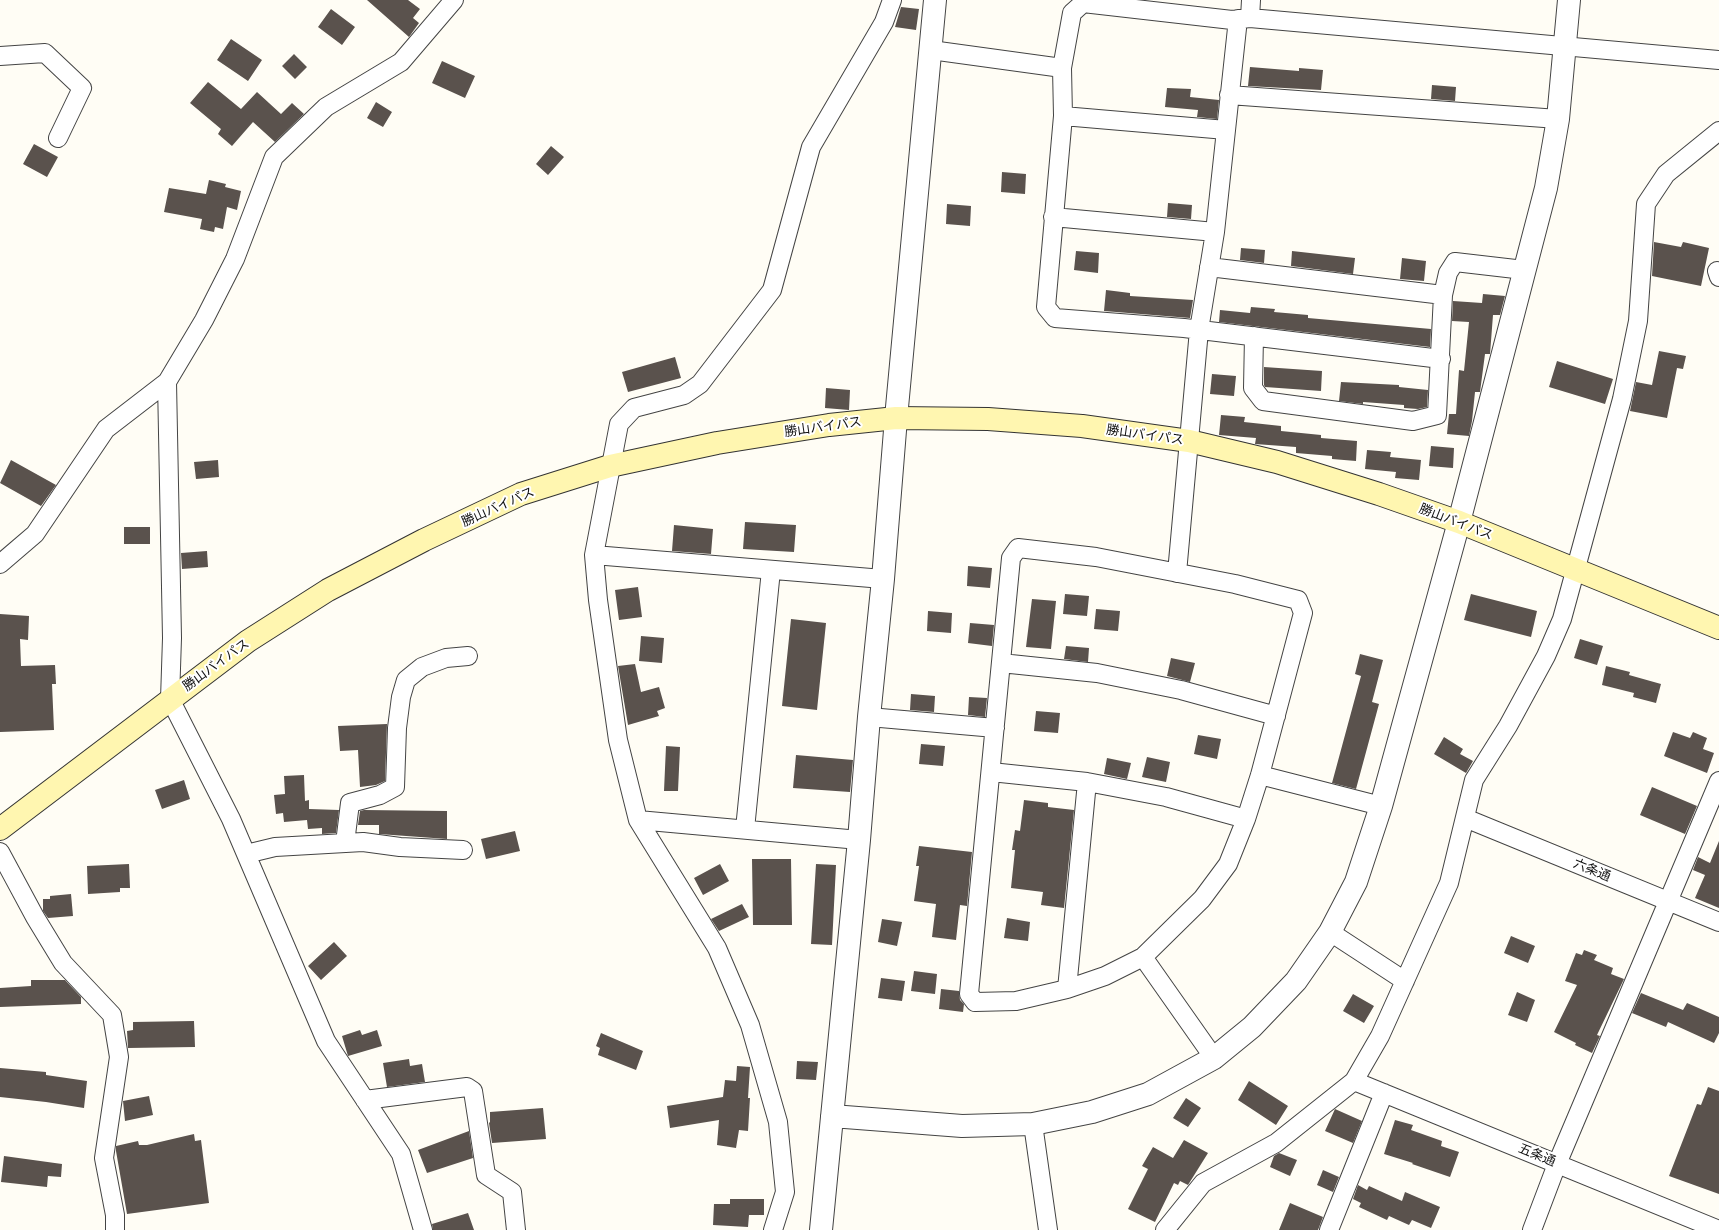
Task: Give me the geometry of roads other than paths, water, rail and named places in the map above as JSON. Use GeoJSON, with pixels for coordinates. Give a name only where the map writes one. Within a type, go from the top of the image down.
{"type":"FeatureCollection","features":[{"type":"Feature","properties":{"kind":"main road","name":"勝山バイパス"},"geometry":{"type":"LineString","coordinates":[[0,829],[248,641],[328,590],[424,540],[521,494],[610,466],[717,443],[829,425],[896,418],[988,418],[1082,426],[1189,441],[1276,462],[1379,494],[1459,522],[1719,628]]}},
{"type":"Feature","properties":{"kind":"street"},"geometry":{"type":"LineString","coordinates":[[0,564],[35,534],[106,429],[167,382],[204,320],[234,259],[274,157],[326,107],[401,62],[454,0]]}},
{"type":"Feature","properties":{"kind":"street"},"geometry":{"type":"LineString","coordinates":[[772,1230],[785,1192],[778,1122],[750,1025],[717,948],[638,820],[618,740],[598,600],[594,555],[619,424],[634,408],[684,395],[700,384],[772,290],[811,147],[884,22],[892,0]]}},
{"type":"Feature","properties":{"kind":"street"},"geometry":{"type":"LineString","coordinates":[[821,1230],[859,840],[935,0]]}},
{"type":"Feature","properties":{"kind":"street"},"geometry":{"type":"LineString","coordinates":[[1177,573],[1199,330],[1215,232],[1229,95],[1244,19],[1251,0]]}},
{"type":"Feature","properties":{"kind":"street"},"geometry":{"type":"LineString","coordinates":[[832,1116],[962,1126],[1033,1124],[1092,1112],[1148,1094],[1214,1058],[1252,1027],[1296,981],[1330,932],[1356,882],[1381,806],[1459,522],[1546,188],[1558,119],[1569,0]]}},
{"type":"Feature","properties":{"kind":"street"},"geometry":{"type":"LineString","coordinates":[[1441,359],[1199,330],[1055,318],[1046,307],[1063,116],[1062,68],[1072,13],[1083,3],[1244,19],[1719,60]]}},
{"type":"Feature","properties":{"kind":"street"},"geometry":{"type":"LineString","coordinates":[[931,50],[1062,68]]}},
{"type":"Feature","properties":{"kind":"street"},"geometry":{"type":"LineString","coordinates":[[0,56],[45,53],[82,88],[58,138]]}},
{"type":"Feature","properties":{"kind":"street"},"geometry":{"type":"LineString","coordinates":[[1229,95],[1558,119]]}},
{"type":"Feature","properties":{"kind":"street"},"geometry":{"type":"LineString","coordinates":[[1063,116],[1226,130]]}},
{"type":"Feature","properties":{"kind":"street"},"geometry":{"type":"LineString","coordinates":[[1165,1230],[1203,1183],[1276,1143],[1354,1081],[1380,1036],[1449,883],[1474,780],[1508,726],[1546,656],[1562,619],[1574,569],[1624,391],[1638,321],[1646,204],[1666,174],[1719,132]]}},
{"type":"Feature","properties":{"kind":"street"},"geometry":{"type":"LineString","coordinates":[[1053,218],[1215,232]]}},
{"type":"Feature","properties":{"kind":"street"},"geometry":{"type":"LineString","coordinates":[[1254,336],[1253,388],[1264,401],[1413,421],[1437,415],[1443,295],[1448,273],[1455,262],[1524,270]]}},
{"type":"Feature","properties":{"kind":"street"},"geometry":{"type":"LineString","coordinates":[[1209,267],[1443,295]]}},
{"type":"Feature","properties":{"kind":"street"},"geometry":{"type":"LineString","coordinates":[[167,382],[172,638],[170,699],[232,819],[326,1041],[401,1154],[423,1230]]}},
{"type":"Feature","properties":{"kind":"street"},"geometry":{"type":"LineString","coordinates":[[1018,548],[1096,557],[1177,573],[1235,584],[1298,600],[1303,613],[1260,775],[1246,819],[1228,864],[1202,899],[1143,957],[1105,976],[1067,989],[1016,1001],[975,1002],[969,994],[1010,558],[1018,548]]}},
{"type":"Feature","properties":{"kind":"street"},"geometry":{"type":"LineString","coordinates":[[594,555],[883,579]]}},
{"type":"Feature","properties":{"kind":"street"},"geometry":{"type":"LineString","coordinates":[[745,829],[770,570]]}},
{"type":"Feature","properties":{"kind":"street"},"geometry":{"type":"LineString","coordinates":[[345,843],[350,803],[380,795],[395,786],[397,728],[401,697],[406,680],[422,667],[446,658],[468,656]]}},
{"type":"Feature","properties":{"kind":"street"},"geometry":{"type":"LineString","coordinates":[[1001,663],[1097,673],[1181,690],[1276,716]]}},
{"type":"Feature","properties":{"kind":"street"},"geometry":{"type":"LineString","coordinates":[[869,717],[994,728]]}},
{"type":"Feature","properties":{"kind":"street"},"geometry":{"type":"LineString","coordinates":[[991,772],[1087,782],[1166,797],[1246,819]]}},
{"type":"Feature","properties":{"kind":"street"},"geometry":{"type":"LineString","coordinates":[[1260,775],[1381,806]]}},
{"type":"Feature","properties":{"kind":"street"},"geometry":{"type":"LineString","coordinates":[[1532,1230],[1557,1164],[1719,781]]}},
{"type":"Feature","properties":{"kind":"street"},"geometry":{"type":"LineString","coordinates":[[1067,989],[1087,782]]}},
{"type":"Feature","properties":{"kind":"street","name":"六条通"},"geometry":{"type":"LineString","coordinates":[[1466,818],[1669,900],[1719,922]]}},
{"type":"Feature","properties":{"kind":"street"},"geometry":{"type":"LineString","coordinates":[[638,820],[859,840]]}},
{"type":"Feature","properties":{"kind":"street"},"geometry":{"type":"LineString","coordinates":[[246,854],[275,847],[363,842],[463,850]]}},
{"type":"Feature","properties":{"kind":"street"},"geometry":{"type":"LineString","coordinates":[[0,852],[35,917],[64,963],[112,1015],[119,1056],[104,1158],[115,1215],[115,1230]]}},
{"type":"Feature","properties":{"kind":"street"},"geometry":{"type":"LineString","coordinates":[[1330,932],[1405,981]]}},
{"type":"Feature","properties":{"kind":"street"},"geometry":{"type":"LineString","coordinates":[[1143,957],[1214,1058]]}},
{"type":"Feature","properties":{"kind":"street","name":"五条通"},"geometry":{"type":"LineString","coordinates":[[1354,1081],[1719,1230]]}},
{"type":"Feature","properties":{"kind":"street"},"geometry":{"type":"LineString","coordinates":[[365,1100],[467,1087],[473,1092],[486,1175],[512,1192],[516,1230]]}},
{"type":"Feature","properties":{"kind":"street"},"geometry":{"type":"LineString","coordinates":[[1329,1230],[1384,1093]]}},
{"type":"Feature","properties":{"kind":"street"},"geometry":{"type":"LineString","coordinates":[[1033,1124],[1048,1230]]}}]}
